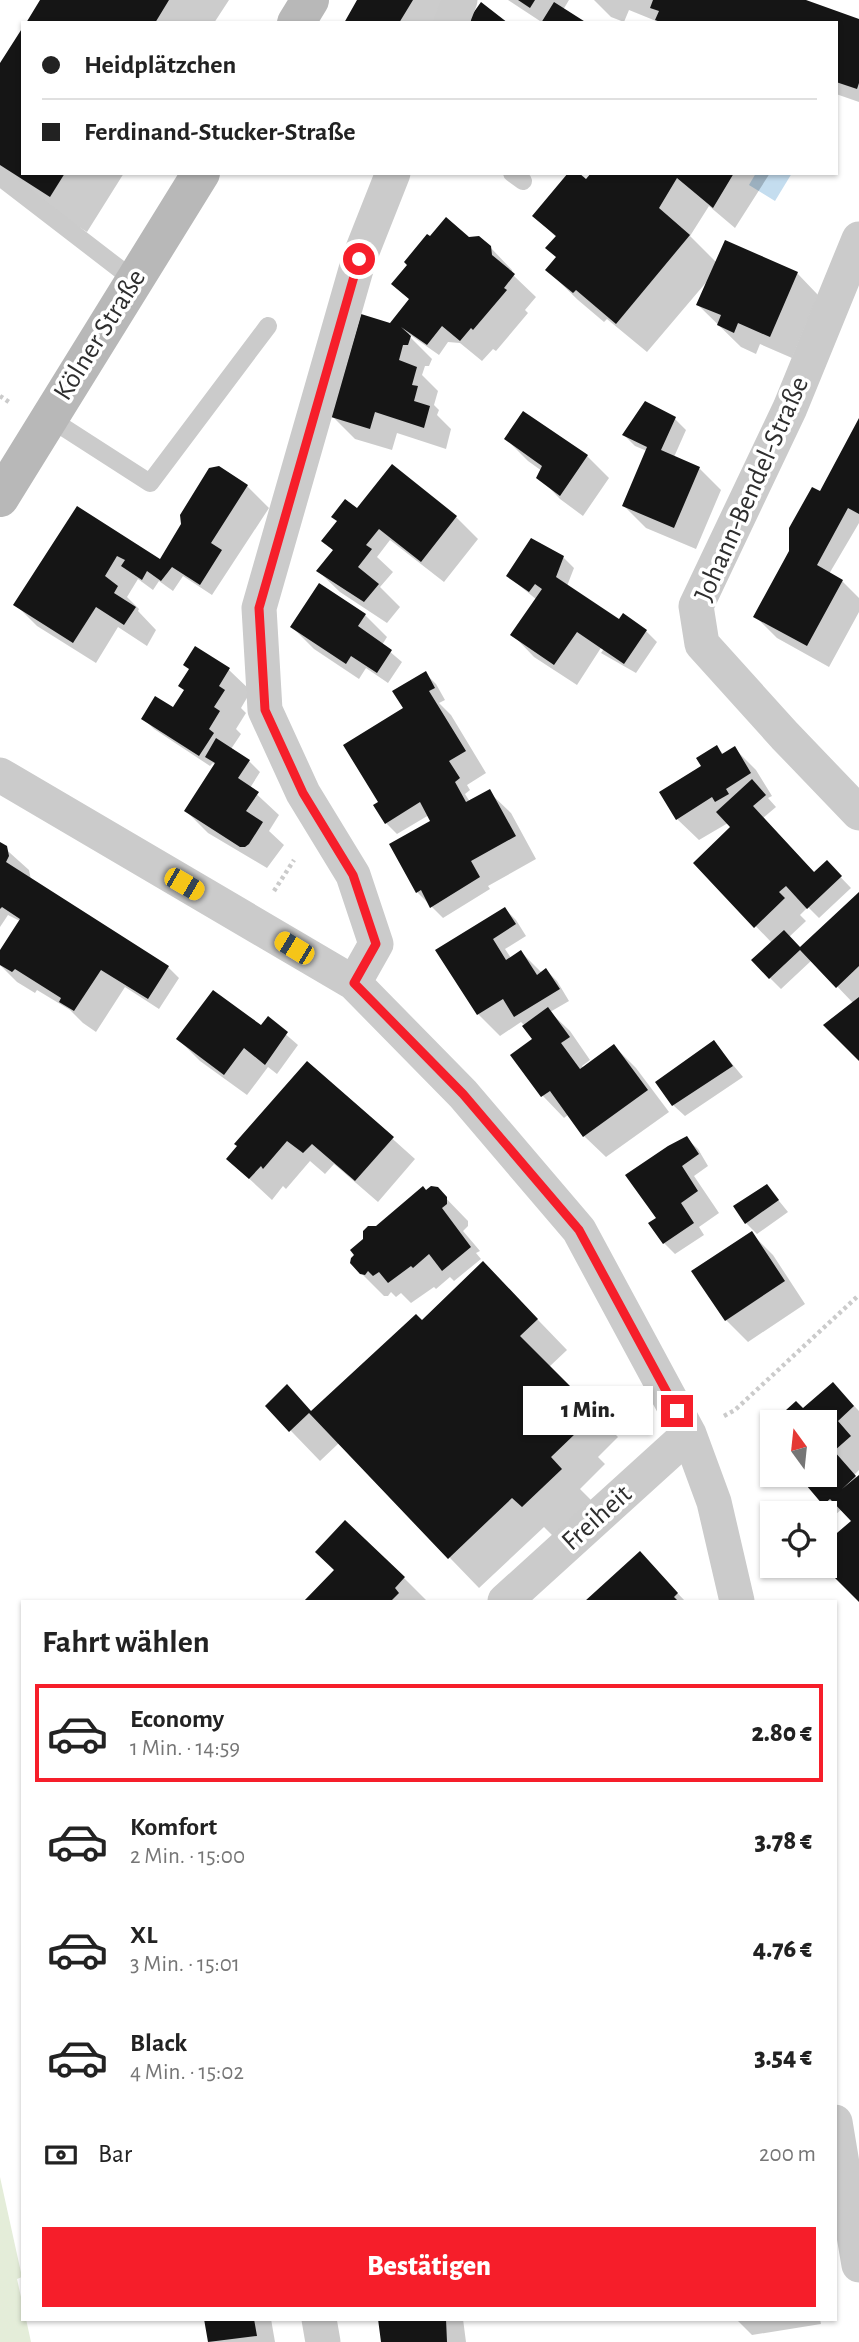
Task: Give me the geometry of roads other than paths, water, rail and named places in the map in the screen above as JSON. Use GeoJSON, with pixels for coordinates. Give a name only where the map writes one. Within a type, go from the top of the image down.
{"type":"FeatureCollection","features":[{"type":"Feature","properties":{"kind":"main road"},"geometry":{"type":"LineString","coordinates":[[297,21],[310,0]]}},
{"type":"Feature","properties":{"kind":"main road","name":"Kölner Straße"},"geometry":{"type":"LineString","coordinates":[[0,498],[200,175]]}},
{"type":"Feature","properties":{"kind":"street"},"geometry":{"type":"LineString","coordinates":[[452,21],[460,0]]}},
{"type":"Feature","properties":{"kind":"street"},"geometry":{"type":"LineString","coordinates":[[354,983],[376,944],[353,875],[303,793],[265,710],[259,608],[359,259],[392,175]]}},
{"type":"Feature","properties":{"kind":"street","name":"Johann-Bendel-Straße"},"geometry":{"type":"LineString","coordinates":[[859,239],[790,408],[696,606],[702,644],[859,813]]}},
{"type":"Feature","properties":{"kind":"street"},"geometry":{"type":"LineString","coordinates":[[0,775],[354,983],[463,1094],[579,1230],[689,1434],[714,1502],[737,1600]]}},
{"type":"Feature","properties":{"kind":"street","name":"Freiheit"},"geometry":{"type":"LineString","coordinates":[[506,1600],[689,1434]]}},
{"type":"Feature","properties":{"kind":"street"},"geometry":{"type":"LineString","coordinates":[[837,2134],[859,2265]]}},
{"type":"Feature","properties":{"kind":"street"},"geometry":{"type":"LineString","coordinates":[[319,2321],[323,2342]]}},
{"type":"Feature","properties":{"kind":"lane"},"geometry":{"type":"LineString","coordinates":[[0,177],[134,279]]}},
{"type":"Feature","properties":{"kind":"lane"},"geometry":{"type":"LineString","coordinates":[[49,418],[150,484],[268,326]]}},
{"type":"Feature","properties":{"kind":"water"},"geometry":{"type":"Polygon","coordinates":[[[755,175],[791,175],[775,201],[749,185],[755,175]]]}}]}
